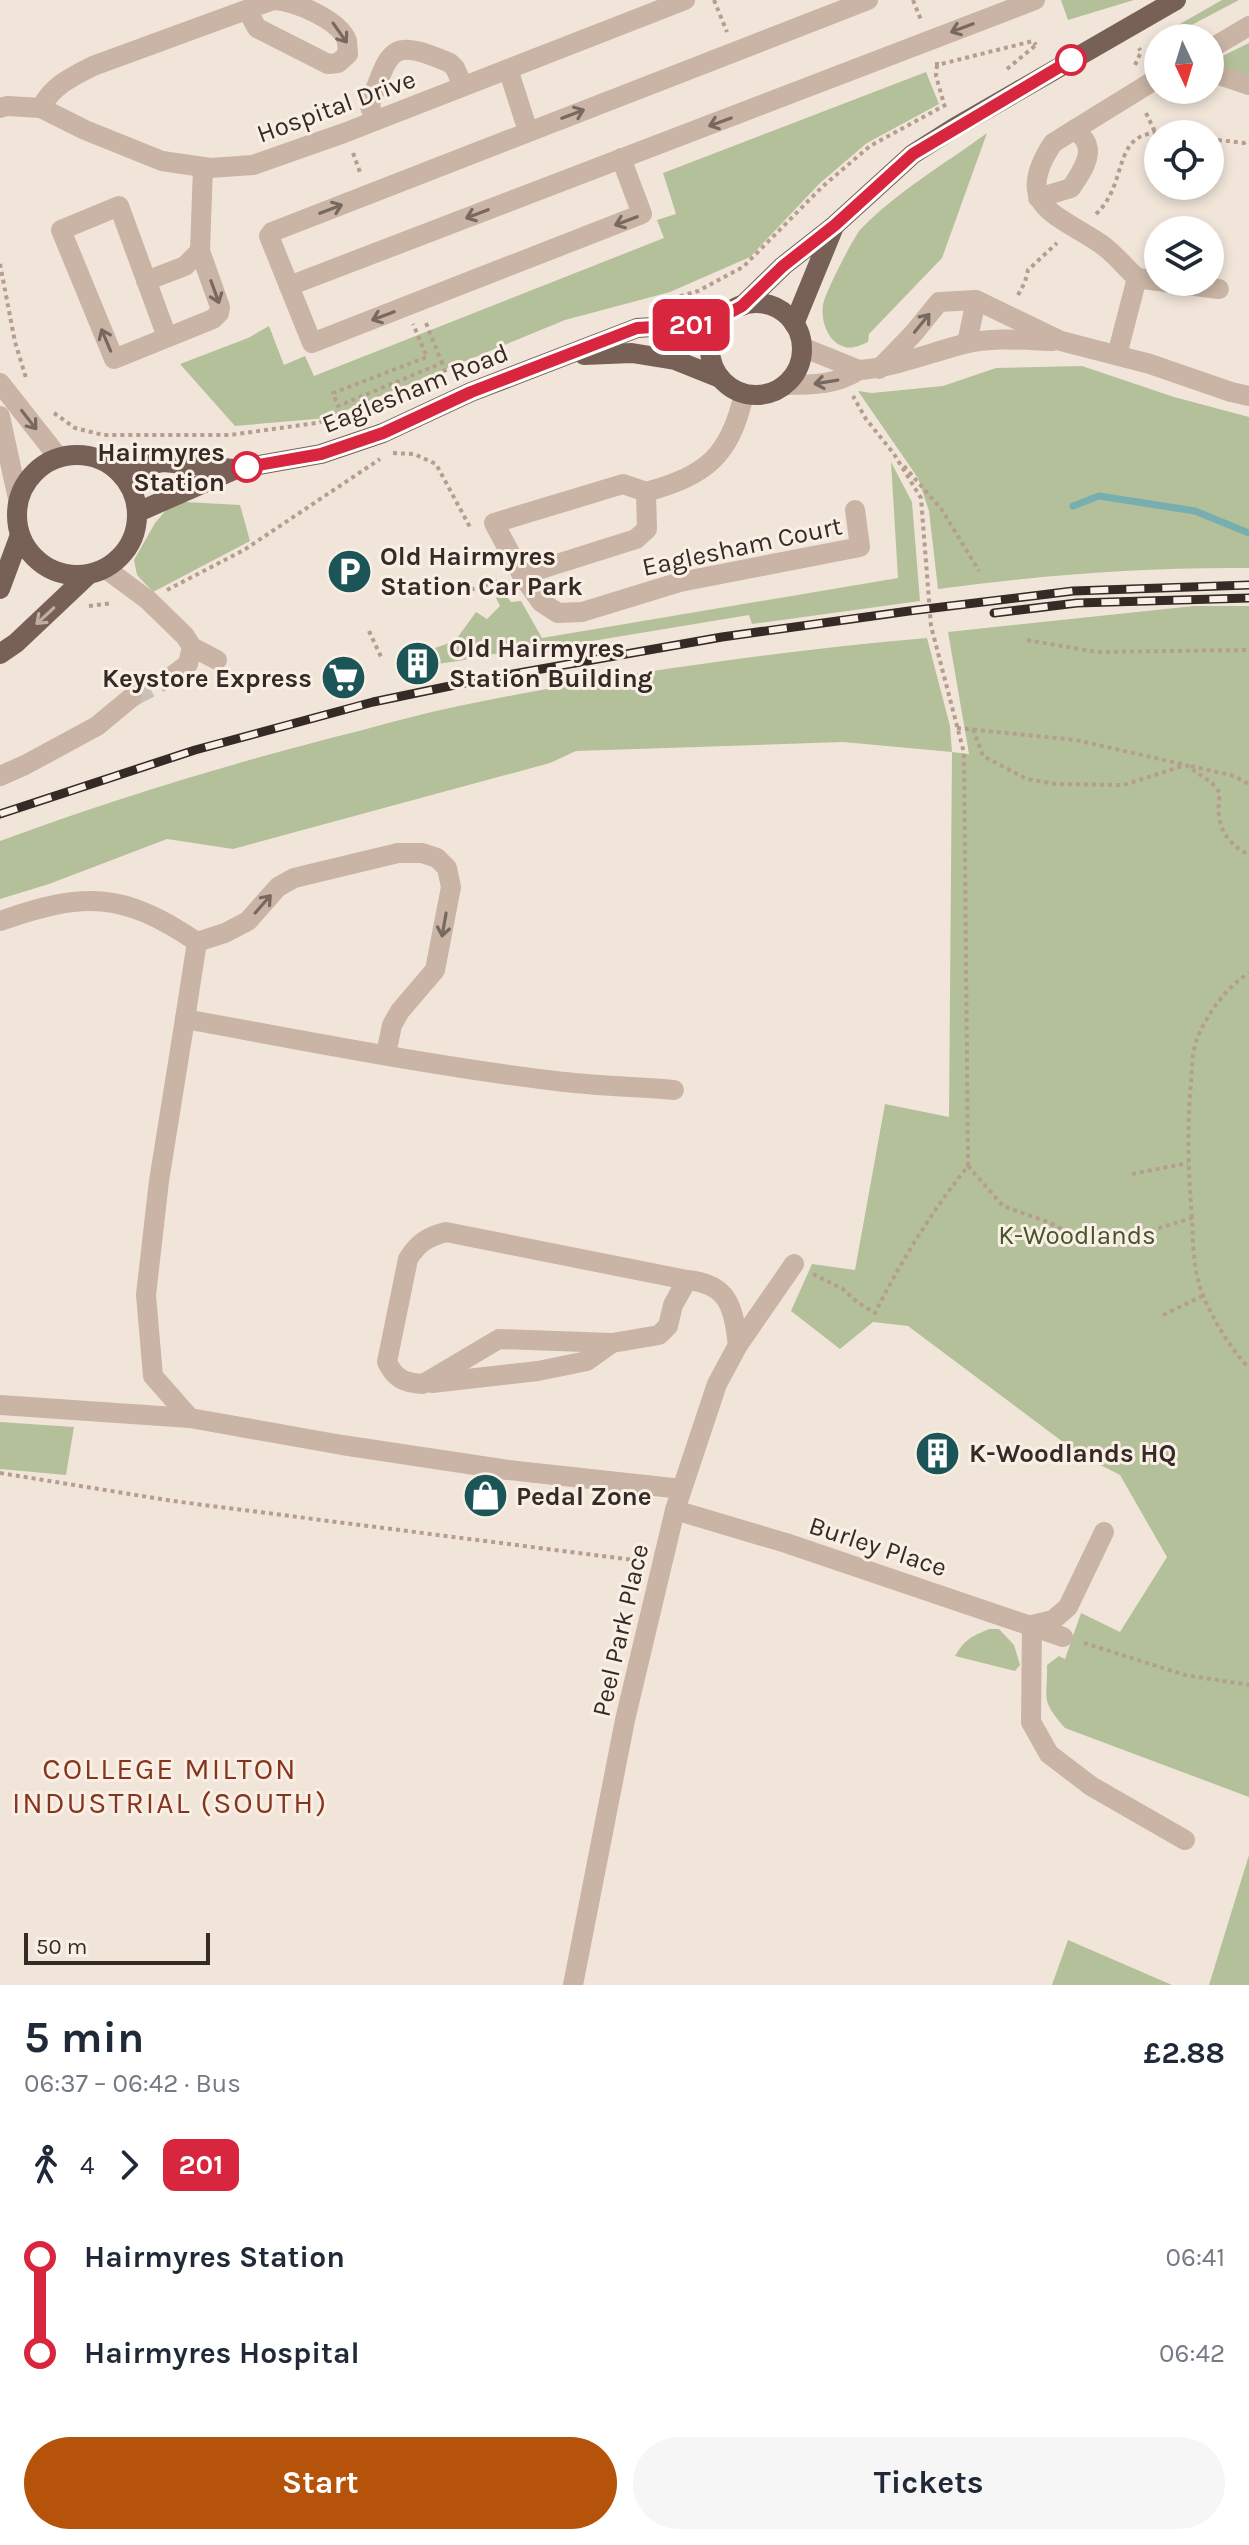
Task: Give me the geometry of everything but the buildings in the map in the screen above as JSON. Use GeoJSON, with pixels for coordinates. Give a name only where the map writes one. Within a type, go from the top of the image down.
{"type":"FeatureCollection","features":[{"type":"Feature","properties":{"kind":"main road"},"geometry":{"type":"LineString","coordinates":[[742,306],[756,303],[771,306],[783,312],[794,324],[802,347],[801,361],[785,385],[772,392],[744,394],[720,378],[710,351],[718,323],[742,306],[783,266],[835,225],[913,154],[1176,0]]}},
{"type":"Feature","properties":{"kind":"main road"},"geometry":{"type":"LineString","coordinates":[[794,324],[835,225]]}},
{"type":"Feature","properties":{"kind":"main road","name":"Eaglesham Road"},"geometry":{"type":"LineString","coordinates":[[138,512],[236,469],[321,454],[383,433],[471,392],[637,328],[718,323]]}},
{"type":"Feature","properties":{"kind":"main road","name":"Eaglesham Road"},"geometry":{"type":"LineString","coordinates":[[564,356],[632,353],[675,360],[720,378]]}},
{"type":"Feature","properties":{"kind":"main road"},"geometry":{"type":"LineString","coordinates":[[0,654],[97,572],[119,559],[130,545],[136,529],[138,512],[135,497],[128,482],[105,461],[74,455],[46,463],[26,483],[18,499],[16,517],[20,535],[28,551],[40,563],[63,574],[97,572]]}},
{"type":"Feature","properties":{"kind":"main road","name":"Eaglesham Road"},"geometry":{"type":"LineString","coordinates":[[117,470],[164,462],[236,469]]}},
{"type":"Feature","properties":{"kind":"main road"},"geometry":{"type":"LineString","coordinates":[[0,589],[20,535]]}},
{"type":"Feature","properties":{"kind":"street"},"geometry":{"type":"LineString","coordinates":[[41,108],[48,93],[65,80],[93,66],[273,0],[286,0],[334,23],[347,41],[348,54],[338,63],[328,64],[257,28],[247,10]]}},
{"type":"Feature","properties":{"kind":"street","name":"Hospital Drive"},"geometry":{"type":"LineString","coordinates":[[0,108],[41,108],[85,130],[162,161],[203,167],[253,165],[344,133],[685,0]]}},
{"type":"Feature","properties":{"kind":"street"},"geometry":{"type":"LineString","coordinates":[[621,158],[642,214],[419,311],[312,343],[269,236],[272,232],[528,131],[868,0]]}},
{"type":"Feature","properties":{"kind":"street"},"geometry":{"type":"LineString","coordinates":[[289,286],[1035,0]]}},
{"type":"Feature","properties":{"kind":"street"},"geometry":{"type":"LineString","coordinates":[[1224,41],[1249,26]]}},
{"type":"Feature","properties":{"kind":"street"},"geometry":{"type":"LineString","coordinates":[[375,120],[371,101],[386,60],[394,52],[407,49],[450,63],[463,86]]}},
{"type":"Feature","properties":{"kind":"street"},"geometry":{"type":"LineString","coordinates":[[508,69],[528,131]]}},
{"type":"Feature","properties":{"kind":"street"},"geometry":{"type":"LineString","coordinates":[[1224,77],[1249,85]]}},
{"type":"Feature","properties":{"kind":"street"},"geometry":{"type":"LineString","coordinates":[[1144,87],[1053,143],[1042,160],[1037,181],[1038,198],[1051,214],[1103,246],[1137,278],[1144,279]]}},
{"type":"Feature","properties":{"kind":"street"},"geometry":{"type":"LineString","coordinates":[[1038,198],[1071,188],[1082,170],[1087,145],[1075,129]]}},
{"type":"Feature","properties":{"kind":"street"},"geometry":{"type":"LineString","coordinates":[[167,337],[119,206],[61,230],[114,359],[213,319],[220,307],[200,251],[203,167]]}},
{"type":"Feature","properties":{"kind":"street"},"geometry":{"type":"LineString","coordinates":[[146,281],[185,266],[200,251]]}},
{"type":"Feature","properties":{"kind":"street"},"geometry":{"type":"LineString","coordinates":[[1117,355],[1137,278]]}},
{"type":"Feature","properties":{"kind":"street"},"geometry":{"type":"LineString","coordinates":[[861,373],[913,334],[939,302],[976,300],[1061,341],[1249,396]]}},
{"type":"Feature","properties":{"kind":"street"},"geometry":{"type":"LineString","coordinates":[[967,343],[976,300]]}},
{"type":"Feature","properties":{"kind":"street"},"geometry":{"type":"LineString","coordinates":[[785,385],[809,385],[861,373],[967,343],[1061,341]]}},
{"type":"Feature","properties":{"kind":"street"},"geometry":{"type":"LineString","coordinates":[[802,347],[861,373]]}},
{"type":"Feature","properties":{"kind":"street"},"geometry":{"type":"LineString","coordinates":[[0,383],[59,458]]}},
{"type":"Feature","properties":{"kind":"street","name":"Eaglesham Court"},"geometry":{"type":"LineString","coordinates":[[744,394],[739,416],[727,443],[706,468],[646,492],[623,484],[494,523],[522,575],[541,602],[558,613],[582,612],[680,582],[860,547],[855,510]]}},
{"type":"Feature","properties":{"kind":"street"},"geometry":{"type":"LineString","coordinates":[[0,416],[18,499]]}},
{"type":"Feature","properties":{"kind":"street","name":"Eaglesham Court"},"geometry":{"type":"LineString","coordinates":[[522,575],[636,539],[647,529],[646,492]]}},
{"type":"Feature","properties":{"kind":"street"},"geometry":{"type":"LineString","coordinates":[[97,572],[148,600],[185,636],[192,647],[217,660]]}},
{"type":"Feature","properties":{"kind":"street"},"geometry":{"type":"LineString","coordinates":[[172,676],[188,664],[192,647]]}},
{"type":"Feature","properties":{"kind":"street"},"geometry":{"type":"LineString","coordinates":[[0,776],[97,726],[132,697]]}},
{"type":"Feature","properties":{"kind":"street"},"geometry":{"type":"LineString","coordinates":[[197,942],[248,921],[278,887],[294,878],[398,853],[422,853],[437,858],[447,868],[451,887],[435,970],[400,1011],[392,1025],[386,1054]]}},
{"type":"Feature","properties":{"kind":"street"},"geometry":{"type":"LineString","coordinates":[[0,921],[44,906],[99,900],[125,904],[155,915],[197,942]]}},
{"type":"Feature","properties":{"kind":"street"},"geometry":{"type":"LineString","coordinates":[[190,1418],[153,1376],[146,1295],[159,1181],[197,942]]}},
{"type":"Feature","properties":{"kind":"street"},"geometry":{"type":"LineString","coordinates":[[185,1019],[565,1082],[674,1090]]}},
{"type":"Feature","properties":{"kind":"street"},"geometry":{"type":"LineString","coordinates":[[612,1343],[587,1361],[538,1371],[423,1384],[409,1383],[394,1376],[387,1362],[408,1259],[416,1245],[430,1236],[446,1232],[703,1282],[717,1289],[733,1311],[738,1345]]}},
{"type":"Feature","properties":{"kind":"street","name":"Peel Park Place"},"geometry":{"type":"LineString","coordinates":[[573,1985],[625,1720],[675,1510],[717,1384],[738,1345],[794,1264]]}},
{"type":"Feature","properties":{"kind":"street"},"geometry":{"type":"LineString","coordinates":[[423,1384],[499,1339],[612,1343],[659,1335],[668,1326],[673,1305],[687,1280]]}},
{"type":"Feature","properties":{"kind":"street"},"geometry":{"type":"LineString","coordinates":[[0,1405],[190,1418],[508,1470],[682,1489]]}},
{"type":"Feature","properties":{"kind":"street","name":"Burley Place"},"geometry":{"type":"LineString","coordinates":[[675,1510],[786,1543],[1063,1637]]}},
{"type":"Feature","properties":{"kind":"street"},"geometry":{"type":"LineString","coordinates":[[1104,1532],[1068,1607],[1053,1620],[1032,1625],[1031,1722],[1049,1754],[1091,1786],[1185,1840]]}},
{"type":"Feature","properties":{"kind":"path"},"geometry":{"type":"LineString","coordinates":[[1001,75],[1036,45]]}},
{"type":"Feature","properties":{"kind":"path"},"geometry":{"type":"LineString","coordinates":[[937,65],[936,76],[944,104]]}},
{"type":"Feature","properties":{"kind":"path"},"geometry":{"type":"LineString","coordinates":[[645,307],[698,291],[743,267],[822,187],[870,146],[944,104],[955,101]]}},
{"type":"Feature","properties":{"kind":"path"},"geometry":{"type":"LineString","coordinates":[[344,133],[369,194]]}},
{"type":"Feature","properties":{"kind":"path"},"geometry":{"type":"LineString","coordinates":[[1224,141],[1244,143],[1249,140]]}},
{"type":"Feature","properties":{"kind":"path"},"geometry":{"type":"LineString","coordinates":[[0,264],[15,342],[26,380]]}},
{"type":"Feature","properties":{"kind":"path"},"geometry":{"type":"LineString","coordinates":[[442,363],[338,406],[333,393],[427,357],[410,317],[419,311],[442,363],[446,374]]}},
{"type":"Feature","properties":{"kind":"path"},"geometry":{"type":"LineString","coordinates":[[861,373],[866,419],[942,510],[979,571]]}},
{"type":"Feature","properties":{"kind":"path"},"geometry":{"type":"LineString","coordinates":[[48,408],[75,428],[103,435],[230,435],[316,423],[374,408],[446,374],[457,374]]}},
{"type":"Feature","properties":{"kind":"path"},"geometry":{"type":"LineString","coordinates":[[374,408],[383,433]]}},
{"type":"Feature","properties":{"kind":"path"},"geometry":{"type":"LineString","coordinates":[[85,610],[91,604],[109,602],[128,609],[148,600],[244,550],[389,453],[414,454],[436,464],[477,540]]}},
{"type":"Feature","properties":{"kind":"path"},"geometry":{"type":"LineString","coordinates":[[794,1264],[843,1289],[875,1313],[945,1194],[968,1166],[964,753],[931,626],[921,498],[894,454]]}},
{"type":"Feature","properties":{"kind":"path"},"geometry":{"type":"LineString","coordinates":[[463,592],[522,575]]}},
{"type":"Feature","properties":{"kind":"path"},"geometry":{"type":"LineString","coordinates":[[369,631],[382,659]]}},
{"type":"Feature","properties":{"kind":"path"},"geometry":{"type":"LineString","coordinates":[[1027,640],[1097,652],[1249,650]]}},
{"type":"Feature","properties":{"kind":"path"},"geometry":{"type":"LineString","coordinates":[[957,728],[1076,740],[1234,776],[1249,784]]}},
{"type":"Feature","properties":{"kind":"path"},"geometry":{"type":"LineString","coordinates":[[973,729],[983,756],[1027,779],[1055,784],[1124,785],[1186,765]]}},
{"type":"Feature","properties":{"kind":"path"},"geometry":{"type":"LineString","coordinates":[[1186,765],[1212,783],[1220,793],[1217,810],[1221,831],[1236,848],[1249,855]]}},
{"type":"Feature","properties":{"kind":"path"},"geometry":{"type":"LineString","coordinates":[[1249,973],[1233,985],[1211,1010],[1198,1036],[1192,1062],[1188,1118],[1193,1250],[1200,1287],[1220,1328],[1249,1368]]}},
{"type":"Feature","properties":{"kind":"path"},"geometry":{"type":"LineString","coordinates":[[1132,1174],[1188,1163]]}},
{"type":"Feature","properties":{"kind":"path"},"geometry":{"type":"LineString","coordinates":[[968,1166],[1003,1206],[1076,1236],[1126,1238],[1192,1218]]}},
{"type":"Feature","properties":{"kind":"path"},"geometry":{"type":"LineString","coordinates":[[1163,1315],[1204,1295]]}},
{"type":"Feature","properties":{"kind":"path"},"geometry":{"type":"LineString","coordinates":[[0,1473],[173,1501],[663,1564]]}},
{"type":"Feature","properties":{"kind":"path"},"geometry":{"type":"LineString","coordinates":[[1063,1637],[1185,1675],[1249,1685]]}},
{"type":"Feature","properties":{"kind":"green space"},"geometry":{"type":"Polygon","coordinates":[[[1061,0],[1134,0],[1068,20],[1061,0]]]}},
{"type":"Feature","properties":{"kind":"green space"},"geometry":{"type":"Polygon","coordinates":[[[1222,0],[1239,0],[1194,24],[1180,24],[1222,0]]]}},
{"type":"Feature","properties":{"kind":"green space"},"geometry":{"type":"Polygon","coordinates":[[[1249,43],[1249,76],[1224,69],[1224,55],[1249,43]]]}},
{"type":"Feature","properties":{"kind":"green space"},"geometry":{"type":"Polygon","coordinates":[[[926,72],[939,104],[867,143],[820,183],[750,257],[670,292],[565,320],[327,418],[235,426],[180,364],[248,338],[269,326],[284,365],[305,356],[314,376],[664,238],[657,220],[676,214],[663,173],[926,72]]]}},
{"type":"Feature","properties":{"kind":"green space"},"geometry":{"type":"Polygon","coordinates":[[[987,133],[942,258],[869,334],[868,342],[851,347],[839,345],[826,328],[823,307],[835,275],[860,230],[905,191],[987,133]]]}},
{"type":"Feature","properties":{"kind":"green space"},"geometry":{"type":"Polygon","coordinates":[[[1082,366],[1174,397],[1249,417],[1249,568],[1094,573],[938,589],[929,511],[918,478],[858,391],[872,393],[943,386],[996,368],[1082,366]]]}},
{"type":"Feature","properties":{"kind":"green space"},"geometry":{"type":"Polygon","coordinates":[[[891,462],[912,502],[920,601],[752,624],[749,615],[487,655],[485,647],[468,651],[470,659],[438,664],[435,648],[455,641],[476,612],[487,619],[500,606],[496,598],[503,592],[511,602],[521,601],[542,638],[898,578],[891,462]]]}},
{"type":"Feature","properties":{"kind":"green space"},"geometry":{"type":"Polygon","coordinates":[[[184,502],[240,505],[250,541],[153,592],[137,575],[134,560],[155,523],[167,509],[184,502]]]}},
{"type":"Feature","properties":{"kind":"green space","name":"K-Woodlands"},"geometry":{"type":"Polygon","coordinates":[[[1194,606],[1249,606],[1249,1797],[1065,1728],[1048,1704],[1047,1665],[1059,1656],[1065,1659],[1081,1613],[1120,1632],[1167,1557],[1120,1475],[1079,1454],[908,1326],[873,1322],[840,1349],[791,1311],[812,1264],[855,1270],[885,1104],[949,1117],[952,752],[969,754],[948,632],[1194,606]]]}},
{"type":"Feature","properties":{"kind":"green space"},"geometry":{"type":"Polygon","coordinates":[[[927,638],[950,726],[952,752],[843,742],[576,751],[550,763],[233,849],[167,839],[49,884],[0,899],[0,841],[44,825],[223,768],[409,718],[517,694],[634,674],[750,657],[927,638]]]}},
{"type":"Feature","properties":{"kind":"green space"},"geometry":{"type":"Polygon","coordinates":[[[0,1422],[74,1427],[66,1475],[0,1469],[0,1422]]]}},
{"type":"Feature","properties":{"kind":"green space"},"geometry":{"type":"Polygon","coordinates":[[[989,1629],[999,1629],[1014,1645],[1020,1665],[1015,1671],[955,1656],[969,1639],[989,1629]]]}},
{"type":"Feature","properties":{"kind":"green space"},"geometry":{"type":"Polygon","coordinates":[[[1249,1855],[1249,1985],[1209,1985],[1249,1855]]]}},
{"type":"Feature","properties":{"kind":"green space"},"geometry":{"type":"Polygon","coordinates":[[[1068,1940],[1172,1985],[1052,1985],[1068,1940]]]}},
{"type":"Feature","properties":{"kind":"waterway"},"geometry":{"type":"LineString","coordinates":[[1073,506],[1099,496],[1195,511],[1249,533]]}},
{"type":"Feature","properties":{"kind":"tunnel"},"geometry":{"type":"LineString","coordinates":[[132,697],[172,676]]}},
{"type":"Feature","properties":{"kind":"railway"},"geometry":{"type":"LineString","coordinates":[[0,814],[195,750],[373,702],[479,680],[722,637],[909,611],[1073,591],[1249,585]]}},
{"type":"Feature","properties":{"kind":"railway"},"geometry":{"type":"LineString","coordinates":[[994,613],[1077,603],[1249,598]]}},
{"type":"Feature","properties":{"kind":"bus line","name":"201"},"geometry":{"type":"LineString","coordinates":[[247,467],[321,454],[383,433],[471,392],[637,328],[718,323],[742,306],[783,266],[835,225],[913,154],[1071,60]]}},
{"type":"Feature","properties":{"kind":"place","name":"Hairmyres Station"},"geometry":{"type":"Point","coordinates":[247,467]}},
{"type":"Feature","properties":{"kind":"place","name":"Old Hairmyres Station Car Park"},"geometry":{"type":"Point","coordinates":[349,571]}},
{"type":"Feature","properties":{"kind":"place","name":"Old Hairmyres Station Building"},"geometry":{"type":"Point","coordinates":[418,663]}},
{"type":"Feature","properties":{"kind":"place","name":"Keystore Express"},"geometry":{"type":"Point","coordinates":[343,678]}},
{"type":"Feature","properties":{"kind":"place","name":"K-Woodlands HQ"},"geometry":{"type":"Point","coordinates":[938,1453]}},
{"type":"Feature","properties":{"kind":"place","name":"Pedal Zone"},"geometry":{"type":"Point","coordinates":[485,1496]}},
{"type":"Feature","properties":{"kind":"district","name":"COLLEGE MILTON INDUSTRIAL (SOUTH)"},"geometry":{"type":"Point","coordinates":[170,1786]}}]}
